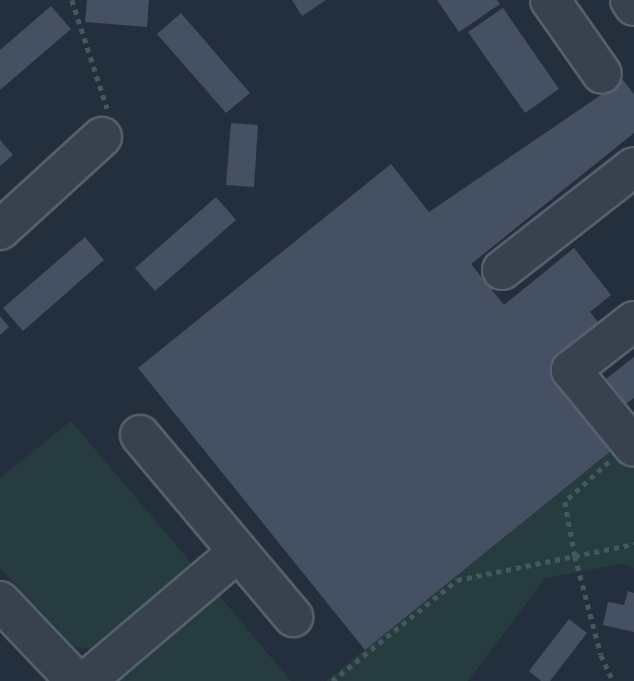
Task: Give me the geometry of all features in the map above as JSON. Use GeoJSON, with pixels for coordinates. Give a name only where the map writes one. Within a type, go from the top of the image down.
{"type":"FeatureCollection","features":[{"type":"Feature","properties":{"kind":"street"},"geometry":{"type":"LineString","coordinates":[[550,0],[603,74]]}},
{"type":"Feature","properties":{"kind":"street"},"geometry":{"type":"LineString","coordinates":[[630,0],[634,6]]}},
{"type":"Feature","properties":{"kind":"street"},"geometry":{"type":"LineString","coordinates":[[0,230],[102,137]]}},
{"type":"Feature","properties":{"kind":"street"},"geometry":{"type":"LineString","coordinates":[[502,270],[634,166]]}},
{"type":"Feature","properties":{"kind":"street"},"geometry":{"type":"LineString","coordinates":[[633,444],[571,370],[634,321]]}},
{"type":"Feature","properties":{"kind":"street"},"geometry":{"type":"LineString","coordinates":[[140,435],[293,617]]}},
{"type":"Feature","properties":{"kind":"street"},"geometry":{"type":"LineString","coordinates":[[86,681],[238,552]]}},
{"type":"Feature","properties":{"kind":"street"},"geometry":{"type":"LineString","coordinates":[[0,601],[76,681]]}},
{"type":"Feature","properties":{"kind":"path"},"geometry":{"type":"LineString","coordinates":[[72,0],[107,105],[102,137]]}},
{"type":"Feature","properties":{"kind":"path"},"geometry":{"type":"LineString","coordinates":[[614,681],[601,655],[575,556],[565,502],[633,444]]}},
{"type":"Feature","properties":{"kind":"path"},"geometry":{"type":"LineString","coordinates":[[332,681],[457,580],[634,544]]}},
{"type":"Feature","properties":{"kind":"green space"},"geometry":{"type":"Polygon","coordinates":[[[71,421],[199,572],[96,649],[74,647],[0,568],[0,478],[71,421]]]}},
{"type":"Feature","properties":{"kind":"green space"},"geometry":{"type":"Polygon","coordinates":[[[617,446],[634,467],[634,568],[622,564],[545,578],[468,681],[326,681],[617,446]]]}},
{"type":"Feature","properties":{"kind":"green space"},"geometry":{"type":"Polygon","coordinates":[[[213,588],[291,681],[118,681],[118,670],[213,588]]]}},
{"type":"Feature","properties":{"kind":"building"},"geometry":{"type":"Polygon","coordinates":[[[87,0],[149,0],[147,27],[85,22],[87,0]]]}},
{"type":"Feature","properties":{"kind":"building"},"geometry":{"type":"Polygon","coordinates":[[[292,0],[326,0],[302,16],[292,0]]]}},
{"type":"Feature","properties":{"kind":"building"},"geometry":{"type":"Polygon","coordinates":[[[437,0],[497,0],[500,4],[459,32],[437,0]]]}},
{"type":"Feature","properties":{"kind":"building"},"geometry":{"type":"Polygon","coordinates":[[[51,6],[71,29],[0,90],[0,50],[51,6]]]}},
{"type":"Feature","properties":{"kind":"building"},"geometry":{"type":"Polygon","coordinates":[[[503,8],[559,89],[525,113],[468,32],[503,8]]]}},
{"type":"Feature","properties":{"kind":"building"},"geometry":{"type":"Polygon","coordinates":[[[181,13],[250,93],[226,113],[157,34],[181,13]]]}},
{"type":"Feature","properties":{"kind":"building"},"geometry":{"type":"Polygon","coordinates":[[[623,80],[634,94],[634,133],[471,264],[504,305],[574,248],[611,295],[590,312],[606,332],[557,371],[617,446],[365,650],[138,368],[391,164],[429,212],[623,80]]]}},
{"type":"Feature","properties":{"kind":"building"},"geometry":{"type":"Polygon","coordinates":[[[231,123],[258,125],[254,187],[226,185],[231,123]]]}},
{"type":"Feature","properties":{"kind":"building"},"geometry":{"type":"Polygon","coordinates":[[[0,140],[13,155],[0,166],[0,140]]]}},
{"type":"Feature","properties":{"kind":"building"},"geometry":{"type":"Polygon","coordinates":[[[216,197],[236,220],[155,291],[135,268],[216,197]]]}},
{"type":"Feature","properties":{"kind":"building"},"geometry":{"type":"Polygon","coordinates":[[[85,237],[104,260],[23,331],[3,308],[85,237]]]}},
{"type":"Feature","properties":{"kind":"building"},"geometry":{"type":"Polygon","coordinates":[[[0,316],[9,327],[0,335],[0,316]]]}},
{"type":"Feature","properties":{"kind":"building"},"geometry":{"type":"Polygon","coordinates":[[[634,357],[634,398],[617,411],[597,386],[634,357]]]}},
{"type":"Feature","properties":{"kind":"building"},"geometry":{"type":"Polygon","coordinates":[[[628,591],[634,593],[634,632],[603,625],[608,602],[624,605],[628,591]]]}},
{"type":"Feature","properties":{"kind":"building"},"geometry":{"type":"Polygon","coordinates":[[[569,619],[587,633],[550,681],[541,681],[529,671],[569,619]]]}}]}
